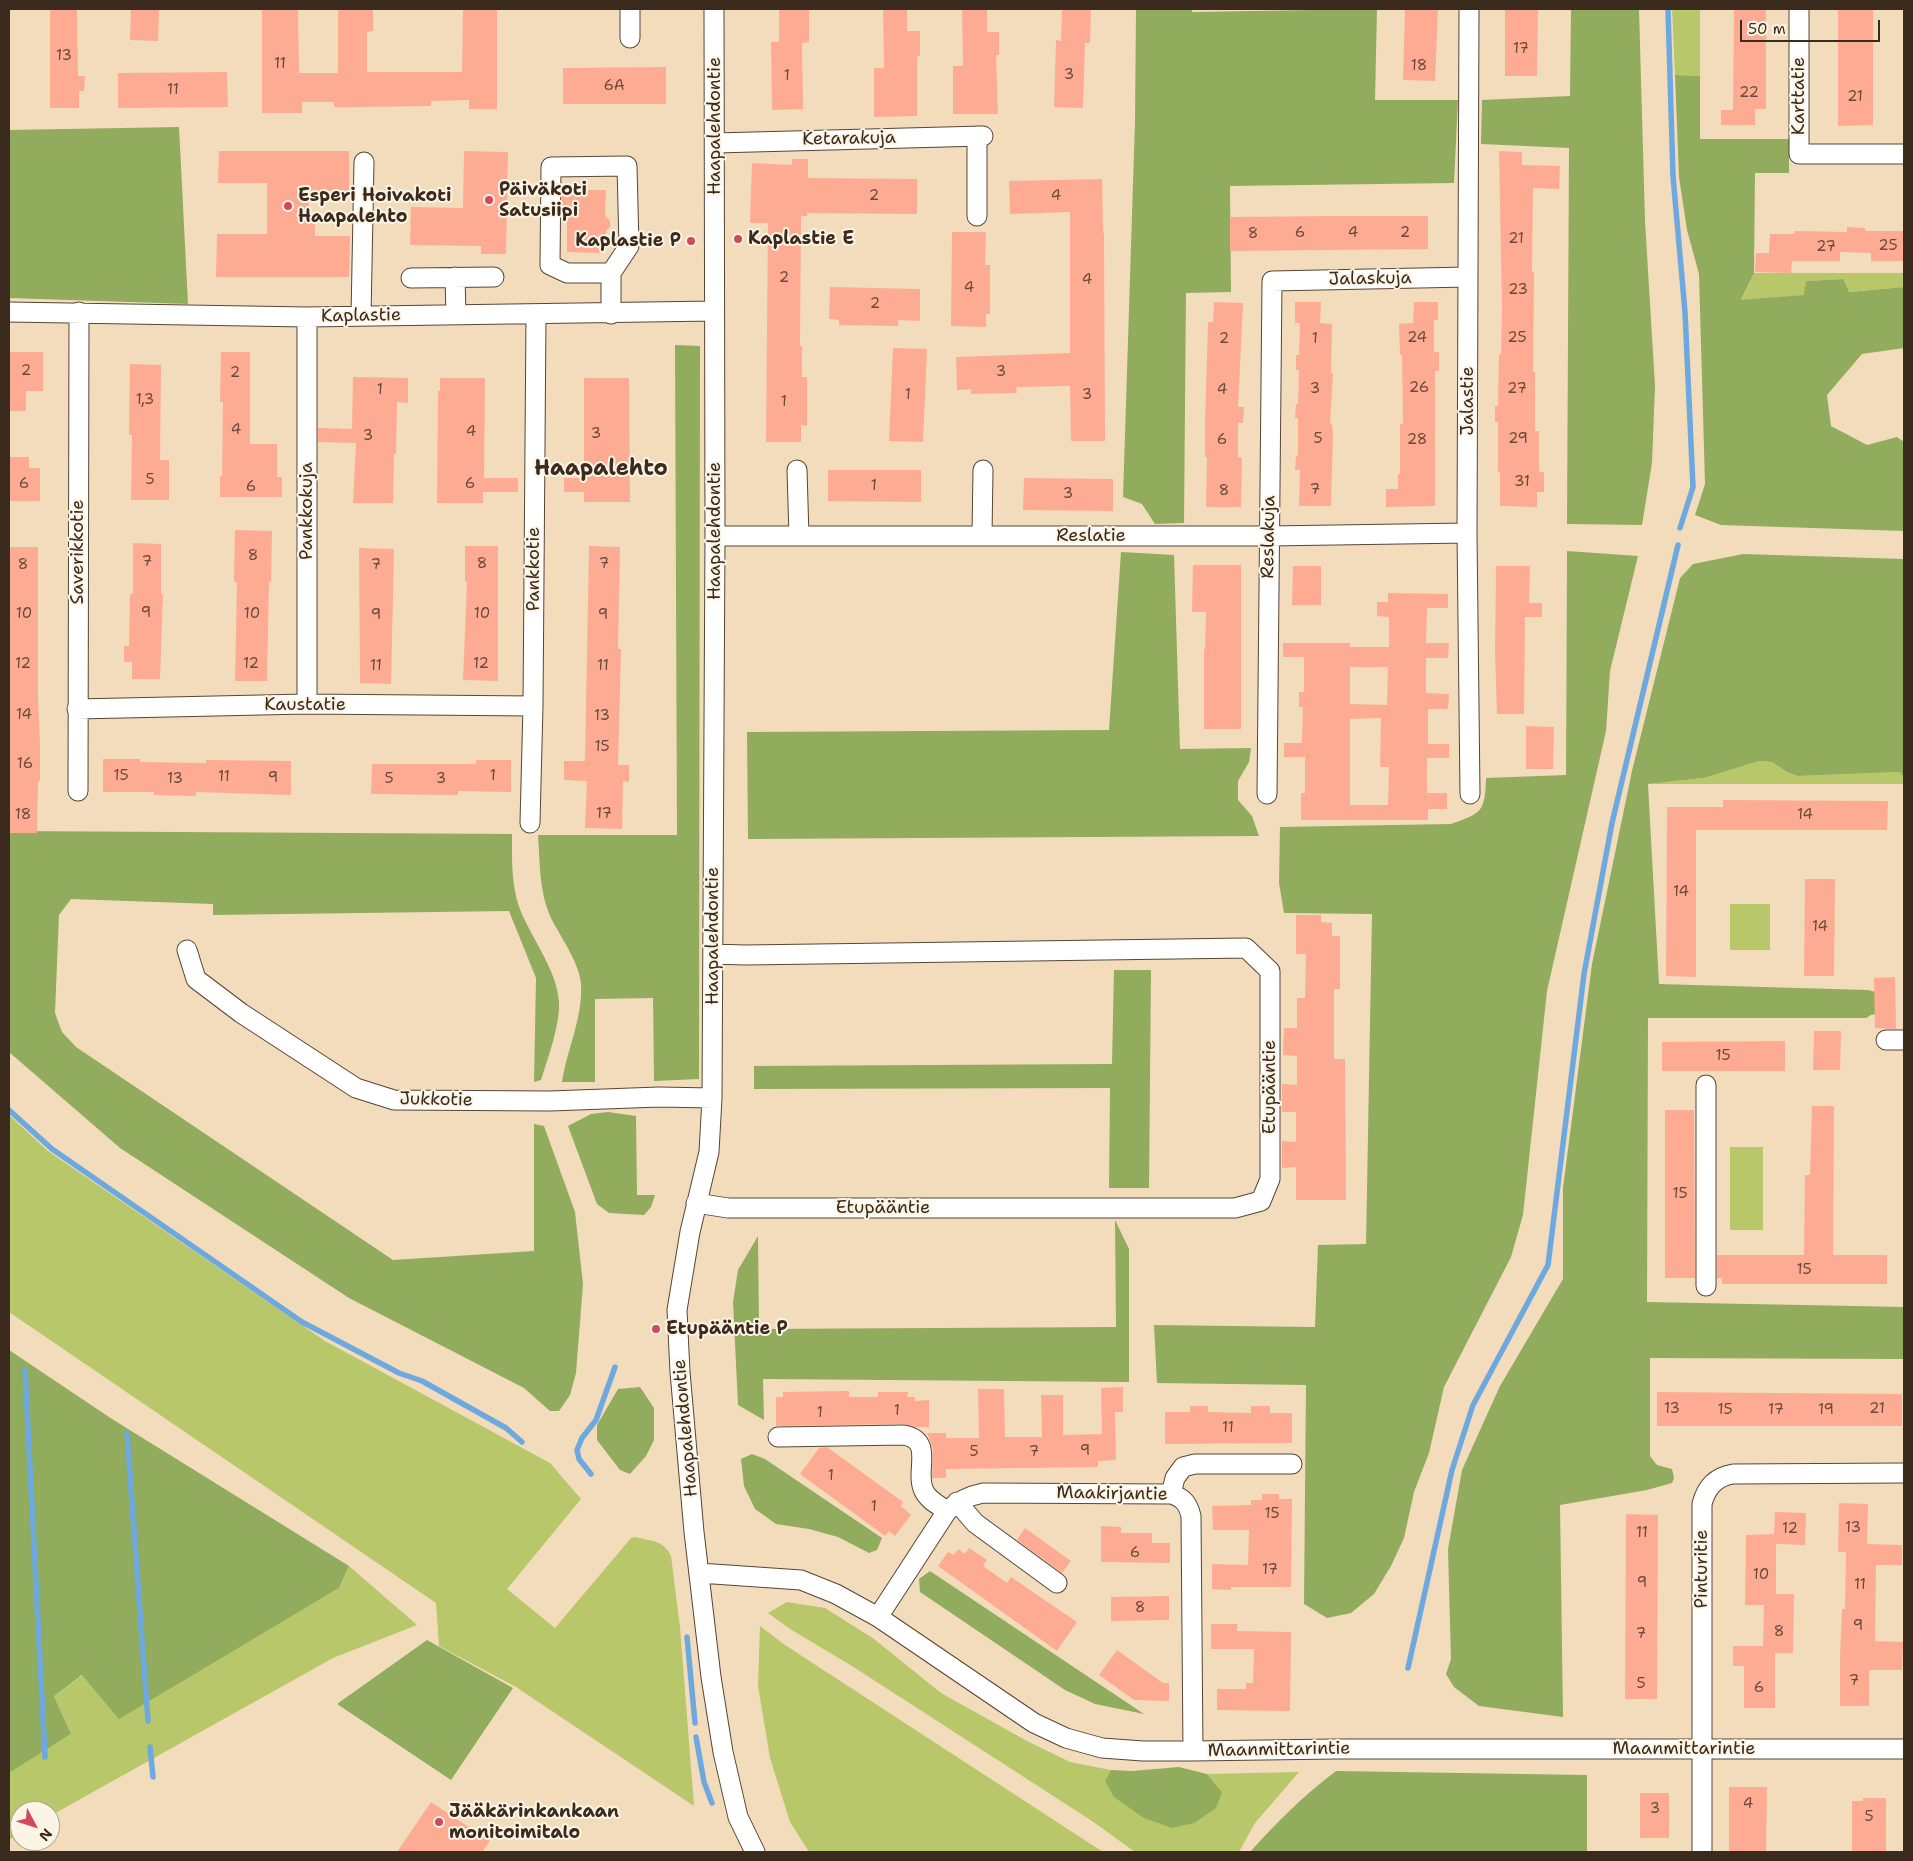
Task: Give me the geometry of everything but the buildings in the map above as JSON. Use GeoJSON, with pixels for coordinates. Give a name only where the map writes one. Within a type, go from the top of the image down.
{"type":"FeatureCollection","features":[{"type":"Feature","properties":{"kind":"street"},"geometry":{"type":"LineString","coordinates":[[630,9],[630,38]]}},
{"type":"Feature","properties":{"kind":"street","name":"Haapalehdontie"},"geometry":{"type":"LineString","coordinates":[[714,9],[715,536],[712,1098],[709,1152],[696,1203],[677,1310],[680,1372],[711,1677],[723,1752],[738,1817],[754,1852]]}},
{"type":"Feature","properties":{"kind":"street","name":"Jalastie"},"geometry":{"type":"LineString","coordinates":[[1469,9],[1467,533],[1470,794]]}},
{"type":"Feature","properties":{"kind":"street","name":"Karttatie"},"geometry":{"type":"LineString","coordinates":[[1800,9],[1799,154],[1904,154]]}},
{"type":"Feature","properties":{"kind":"street","name":"Ketarakuja"},"geometry":{"type":"LineString","coordinates":[[715,143],[980,136],[977,216]]}},
{"type":"Feature","properties":{"kind":"street"},"geometry":{"type":"LineString","coordinates":[[361,316],[364,162]]}},
{"type":"Feature","properties":{"kind":"street"},"geometry":{"type":"LineString","coordinates":[[611,273],[566,273],[550,265],[551,167],[627,166],[629,246],[611,273],[611,314]]}},
{"type":"Feature","properties":{"kind":"street"},"geometry":{"type":"LineString","coordinates":[[455,277],[456,315]]}},
{"type":"Feature","properties":{"kind":"street"},"geometry":{"type":"LineString","coordinates":[[411,278],[494,277]]}},
{"type":"Feature","properties":{"kind":"street","name":"Jalaskuja"},"geometry":{"type":"LineString","coordinates":[[1272,281],[1468,277]]}},
{"type":"Feature","properties":{"kind":"street","name":"Reslakuja"},"geometry":{"type":"LineString","coordinates":[[1267,794],[1272,281]]}},
{"type":"Feature","properties":{"kind":"street","name":"Kaplastie"},"geometry":{"type":"LineString","coordinates":[[9,312],[307,317],[714,311]]}},
{"type":"Feature","properties":{"kind":"street","name":"Saverikkotie"},"geometry":{"type":"LineString","coordinates":[[78,791],[79,312]]}},
{"type":"Feature","properties":{"kind":"street","name":"Pankkotie"},"geometry":{"type":"LineString","coordinates":[[530,823],[533,706],[536,314]]}},
{"type":"Feature","properties":{"kind":"street","name":"Pankkokuja"},"geometry":{"type":"LineString","coordinates":[[307,317],[307,704]]}},
{"type":"Feature","properties":{"kind":"street"},"geometry":{"type":"LineString","coordinates":[[797,470],[799,536]]}},
{"type":"Feature","properties":{"kind":"street"},"geometry":{"type":"LineString","coordinates":[[982,536],[984,470]]}},
{"type":"Feature","properties":{"kind":"street","name":"Reslatie"},"geometry":{"type":"LineString","coordinates":[[715,536],[1269,536],[1467,533]]}},
{"type":"Feature","properties":{"kind":"street","name":"Kaustatie"},"geometry":{"type":"LineString","coordinates":[[77,709],[307,704],[533,706]]}},
{"type":"Feature","properties":{"kind":"street","name":"Etupääntie"},"geometry":{"type":"LineString","coordinates":[[696,1203],[728,1208],[1235,1208],[1261,1201],[1270,1179],[1270,971],[1246,948],[713,954]]}},
{"type":"Feature","properties":{"kind":"street","name":"Jukkotie"},"geometry":{"type":"LineString","coordinates":[[186,950],[196,979],[241,1013],[356,1088],[394,1100],[712,1098]]}},
{"type":"Feature","properties":{"kind":"street"},"geometry":{"type":"LineString","coordinates":[[1706,1086],[1706,1286]]}},
{"type":"Feature","properties":{"kind":"street"},"geometry":{"type":"LineString","coordinates":[[778,1437],[904,1435],[912,1437],[919,1442],[922,1450],[921,1485],[925,1494],[952,1507],[1057,1583]]}},
{"type":"Feature","properties":{"kind":"street"},"geometry":{"type":"LineString","coordinates":[[1172,1494],[1175,1478],[1183,1467],[1195,1464],[1292,1464]]}},
{"type":"Feature","properties":{"kind":"street","name":"Pinturitie"},"geometry":{"type":"LineString","coordinates":[[1702,1852],[1702,1504],[1706,1490],[1718,1479],[1732,1474],[1904,1473]]}},
{"type":"Feature","properties":{"kind":"street","name":"Maakirjantie"},"geometry":{"type":"LineString","coordinates":[[952,1507],[969,1496],[983,1493],[1172,1494],[1182,1497],[1188,1506],[1191,1516],[1193,1751]]}},
{"type":"Feature","properties":{"kind":"street"},"geometry":{"type":"LineString","coordinates":[[878,1617],[952,1507]]}},
{"type":"Feature","properties":{"kind":"street","name":"Maanmittarintie"},"geometry":{"type":"LineString","coordinates":[[699,1573],[801,1580],[836,1594],[878,1617],[1034,1722],[1066,1738],[1102,1748],[1143,1751],[1336,1749],[1904,1750]]}},
{"type":"Feature","properties":{"kind":"green space"},"geometry":{"type":"Polygon","coordinates":[[[1136,9],[1192,9],[1192,12],[1377,9],[1375,100],[1458,100],[1454,183],[1230,186],[1231,292],[1186,293],[1184,523],[1155,524],[1142,504],[1123,497],[1135,121],[1136,9]]]}},
{"type":"Feature","properties":{"kind":"green space"},"geometry":{"type":"Polygon","coordinates":[[[1571,9],[1639,9],[1645,221],[1655,386],[1652,463],[1642,525],[1567,524],[1569,148],[1481,144],[1482,100],[1570,96],[1571,9]]]}},
{"type":"Feature","properties":{"kind":"green space"},"geometry":{"type":"Polygon","coordinates":[[[1672,9],[1700,9],[1700,76],[1675,75],[1672,9]]]}},
{"type":"Feature","properties":{"kind":"green space"},"geometry":{"type":"Polygon","coordinates":[[[1675,75],[1700,76],[1700,139],[1789,139],[1789,173],[1755,173],[1754,273],[1741,300],[1804,295],[1806,281],[1843,279],[1849,292],[1904,287],[1904,348],[1862,354],[1827,395],[1831,426],[1867,445],[1897,437],[1904,442],[1904,531],[1721,525],[1695,515],[1705,484],[1699,274],[1687,230],[1679,177],[1675,75]]]}},
{"type":"Feature","properties":{"kind":"green space"},"geometry":{"type":"Polygon","coordinates":[[[179,127],[188,304],[9,298],[9,130],[179,127]]]}},
{"type":"Feature","properties":{"kind":"green space"},"geometry":{"type":"Polygon","coordinates":[[[1754,273],[1904,273],[1904,287],[1848,292],[1842,279],[1806,281],[1805,295],[1741,301],[1754,273]]]}},
{"type":"Feature","properties":{"kind":"green space"},"geometry":{"type":"Polygon","coordinates":[[[675,345],[700,346],[699,1079],[654,1081],[653,998],[595,999],[595,1082],[562,1082],[580,1009],[581,984],[577,968],[551,918],[544,898],[538,835],[677,835],[675,345]]]}},
{"type":"Feature","properties":{"kind":"green space"},"geometry":{"type":"Polygon","coordinates":[[[1567,551],[1638,556],[1610,671],[1606,731],[1547,991],[1523,1215],[1511,1257],[1444,1387],[1429,1453],[1414,1492],[1404,1538],[1391,1566],[1374,1594],[1351,1613],[1327,1618],[1304,1604],[1306,1385],[1157,1383],[1154,1325],[1315,1327],[1318,1245],[1366,1244],[1372,914],[1284,913],[1279,883],[1280,827],[1451,824],[1469,817],[1480,810],[1483,805],[1486,778],[1566,775],[1567,551]]]}},
{"type":"Feature","properties":{"kind":"green space"},"geometry":{"type":"Polygon","coordinates":[[[1121,552],[1174,555],[1180,749],[1251,748],[1249,762],[1238,781],[1238,800],[1252,816],[1259,836],[748,839],[747,732],[1109,730],[1121,552]]]}},
{"type":"Feature","properties":{"kind":"green space"},"geometry":{"type":"Polygon","coordinates":[[[1743,554],[1904,559],[1904,778],[1900,772],[1798,776],[1787,772],[1772,762],[1759,761],[1704,778],[1648,784],[1659,984],[1868,990],[1891,996],[1896,1010],[1871,1015],[1866,1018],[1648,1018],[1647,1302],[1904,1307],[1904,1359],[1650,1358],[1650,1456],[1657,1465],[1672,1469],[1674,1478],[1672,1483],[1647,1490],[1560,1505],[1563,1717],[1479,1706],[1454,1687],[1446,1674],[1451,1659],[1448,1549],[1462,1470],[1500,1386],[1563,1279],[1563,1188],[1592,964],[1632,771],[1680,578],[1693,564],[1743,554]]]}},
{"type":"Feature","properties":{"kind":"green space"},"geometry":{"type":"Polygon","coordinates":[[[1759,761],[1772,762],[1787,772],[1798,776],[1900,772],[1904,778],[1904,784],[1648,784],[1704,778],[1759,761]]]}},
{"type":"Feature","properties":{"kind":"green space"},"geometry":{"type":"Polygon","coordinates":[[[9,831],[512,834],[513,875],[518,904],[550,968],[559,1002],[556,1031],[541,1080],[534,1082],[536,978],[509,911],[213,915],[213,904],[71,899],[59,915],[55,1013],[62,1032],[76,1047],[393,1260],[534,1251],[534,1124],[544,1126],[575,1212],[583,1284],[576,1373],[570,1395],[559,1411],[550,1411],[524,1388],[349,1298],[120,1148],[9,1052],[9,831]]]}},
{"type":"Feature","properties":{"kind":"green space"},"geometry":{"type":"Polygon","coordinates":[[[1730,904],[1770,904],[1770,950],[1730,950],[1730,904]]]}},
{"type":"Feature","properties":{"kind":"green space"},"geometry":{"type":"Polygon","coordinates":[[[1114,970],[1151,970],[1149,1188],[1109,1188],[1110,1088],[754,1089],[754,1066],[1112,1064],[1114,970]]]}},
{"type":"Feature","properties":{"kind":"green space"},"geometry":{"type":"Polygon","coordinates":[[[608,1112],[636,1116],[637,1195],[655,1195],[651,1207],[644,1215],[609,1213],[597,1204],[568,1126],[591,1114],[608,1112]]]}},
{"type":"Feature","properties":{"kind":"green space"},"geometry":{"type":"Polygon","coordinates":[[[9,1115],[48,1151],[325,1341],[550,1463],[581,1499],[507,1589],[555,1628],[631,1538],[635,1537],[651,1541],[665,1547],[671,1556],[680,1627],[694,1806],[516,1687],[439,1646],[436,1603],[9,1312],[9,1115]]]}},
{"type":"Feature","properties":{"kind":"green space"},"geometry":{"type":"Polygon","coordinates":[[[1730,1147],[1763,1147],[1763,1230],[1730,1230],[1730,1147]]]}},
{"type":"Feature","properties":{"kind":"green space"},"geometry":{"type":"Polygon","coordinates":[[[1115,1220],[1129,1249],[1129,1382],[763,1379],[764,1420],[738,1405],[733,1302],[738,1270],[758,1236],[759,1329],[1116,1327],[1115,1220]]]}},
{"type":"Feature","properties":{"kind":"green space"},"geometry":{"type":"Polygon","coordinates":[[[9,1350],[112,1419],[349,1566],[339,1588],[119,1719],[82,1675],[54,1696],[71,1734],[9,1773],[9,1350]]]}},
{"type":"Feature","properties":{"kind":"green space"},"geometry":{"type":"Polygon","coordinates":[[[640,1387],[654,1408],[654,1440],[646,1456],[630,1474],[620,1470],[597,1440],[597,1425],[618,1389],[640,1387]]]}},
{"type":"Feature","properties":{"kind":"green space"},"geometry":{"type":"Polygon","coordinates":[[[752,1454],[765,1459],[882,1538],[877,1550],[869,1553],[838,1537],[809,1529],[776,1524],[755,1509],[744,1486],[741,1459],[752,1454]]]}},
{"type":"Feature","properties":{"kind":"green space"},"geometry":{"type":"Polygon","coordinates":[[[349,1566],[417,1625],[333,1658],[60,1810],[60,1801],[10,1801],[9,1840],[9,1773],[71,1734],[54,1696],[83,1675],[119,1718],[339,1588],[349,1566]]]}},
{"type":"Feature","properties":{"kind":"green space"},"geometry":{"type":"Polygon","coordinates":[[[930,1571],[1144,1714],[1095,1704],[1065,1690],[920,1592],[919,1579],[930,1571]]]}},
{"type":"Feature","properties":{"kind":"green space"},"geometry":{"type":"Polygon","coordinates":[[[787,1602],[825,1608],[874,1639],[941,1693],[1027,1741],[1070,1762],[1111,1770],[1105,1781],[1222,1792],[1207,1774],[1299,1772],[1255,1823],[1239,1852],[1135,1852],[1092,1821],[852,1666],[790,1629],[768,1613],[787,1602]]]}},
{"type":"Feature","properties":{"kind":"green space"},"geometry":{"type":"Polygon","coordinates":[[[760,1626],[785,1645],[1103,1852],[809,1852],[790,1822],[770,1758],[758,1686],[760,1626]]]}},
{"type":"Feature","properties":{"kind":"green space"},"geometry":{"type":"Polygon","coordinates":[[[427,1640],[513,1688],[451,1780],[337,1704],[427,1640]]]}},
{"type":"Feature","properties":{"kind":"green space"},"geometry":{"type":"Polygon","coordinates":[[[1179,1767],[1207,1774],[1222,1792],[1216,1808],[1194,1823],[1172,1828],[1144,1818],[1114,1797],[1105,1781],[1111,1770],[1132,1771],[1179,1767]]]}},
{"type":"Feature","properties":{"kind":"green space"},"geometry":{"type":"Polygon","coordinates":[[[1336,1771],[1587,1775],[1587,1852],[1250,1852],[1291,1810],[1336,1771]]]}},
{"type":"Feature","properties":{"kind":"waterway"},"geometry":{"type":"LineString","coordinates":[[1668,9],[1673,176],[1685,312],[1693,487],[1680,528]]}},
{"type":"Feature","properties":{"kind":"waterway"},"geometry":{"type":"LineString","coordinates":[[1408,1668],[1452,1470],[1473,1405],[1548,1265],[1584,974],[1612,823],[1678,545]]}},
{"type":"Feature","properties":{"kind":"waterway"},"geometry":{"type":"LineString","coordinates":[[9,1110],[52,1149],[302,1322],[399,1373],[422,1381],[506,1428],[522,1442]]}},
{"type":"Feature","properties":{"kind":"waterway"},"geometry":{"type":"LineString","coordinates":[[591,1474],[579,1459],[577,1450],[582,1438],[596,1420],[615,1367]]}},
{"type":"Feature","properties":{"kind":"waterway"},"geometry":{"type":"LineString","coordinates":[[25,1370],[45,1757]]}},
{"type":"Feature","properties":{"kind":"waterway"},"geometry":{"type":"LineString","coordinates":[[127,1434],[148,1721]]}},
{"type":"Feature","properties":{"kind":"waterway"},"geometry":{"type":"LineString","coordinates":[[687,1637],[695,1723]]}},
{"type":"Feature","properties":{"kind":"waterway"},"geometry":{"type":"LineString","coordinates":[[696,1737],[704,1782],[712,1803]]}},
{"type":"Feature","properties":{"kind":"waterway"},"geometry":{"type":"LineString","coordinates":[[150,1747],[153,1777]]}},
{"type":"Feature","properties":{"kind":"place","name":"Päiväkoti Satusiipi"},"geometry":{"type":"Point","coordinates":[489,200]}},
{"type":"Feature","properties":{"kind":"place","name":"Esperi Hoivakoti Haapalehto"},"geometry":{"type":"Point","coordinates":[288,206]}},
{"type":"Feature","properties":{"kind":"place","name":"Kaplastie E"},"geometry":{"type":"Point","coordinates":[738,239]}},
{"type":"Feature","properties":{"kind":"place","name":"Kaplastie P"},"geometry":{"type":"Point","coordinates":[691,241]}},
{"type":"Feature","properties":{"kind":"place","name":"Etupääntie P"},"geometry":{"type":"Point","coordinates":[656,1329]}},
{"type":"Feature","properties":{"kind":"place","name":"Jääkärinkankaan monitoimitalo"},"geometry":{"type":"Point","coordinates":[439,1822]}},
{"type":"Feature","properties":{"kind":"district","name":"Haapalehto"},"geometry":{"type":"Point","coordinates":[601,469]}}]}
